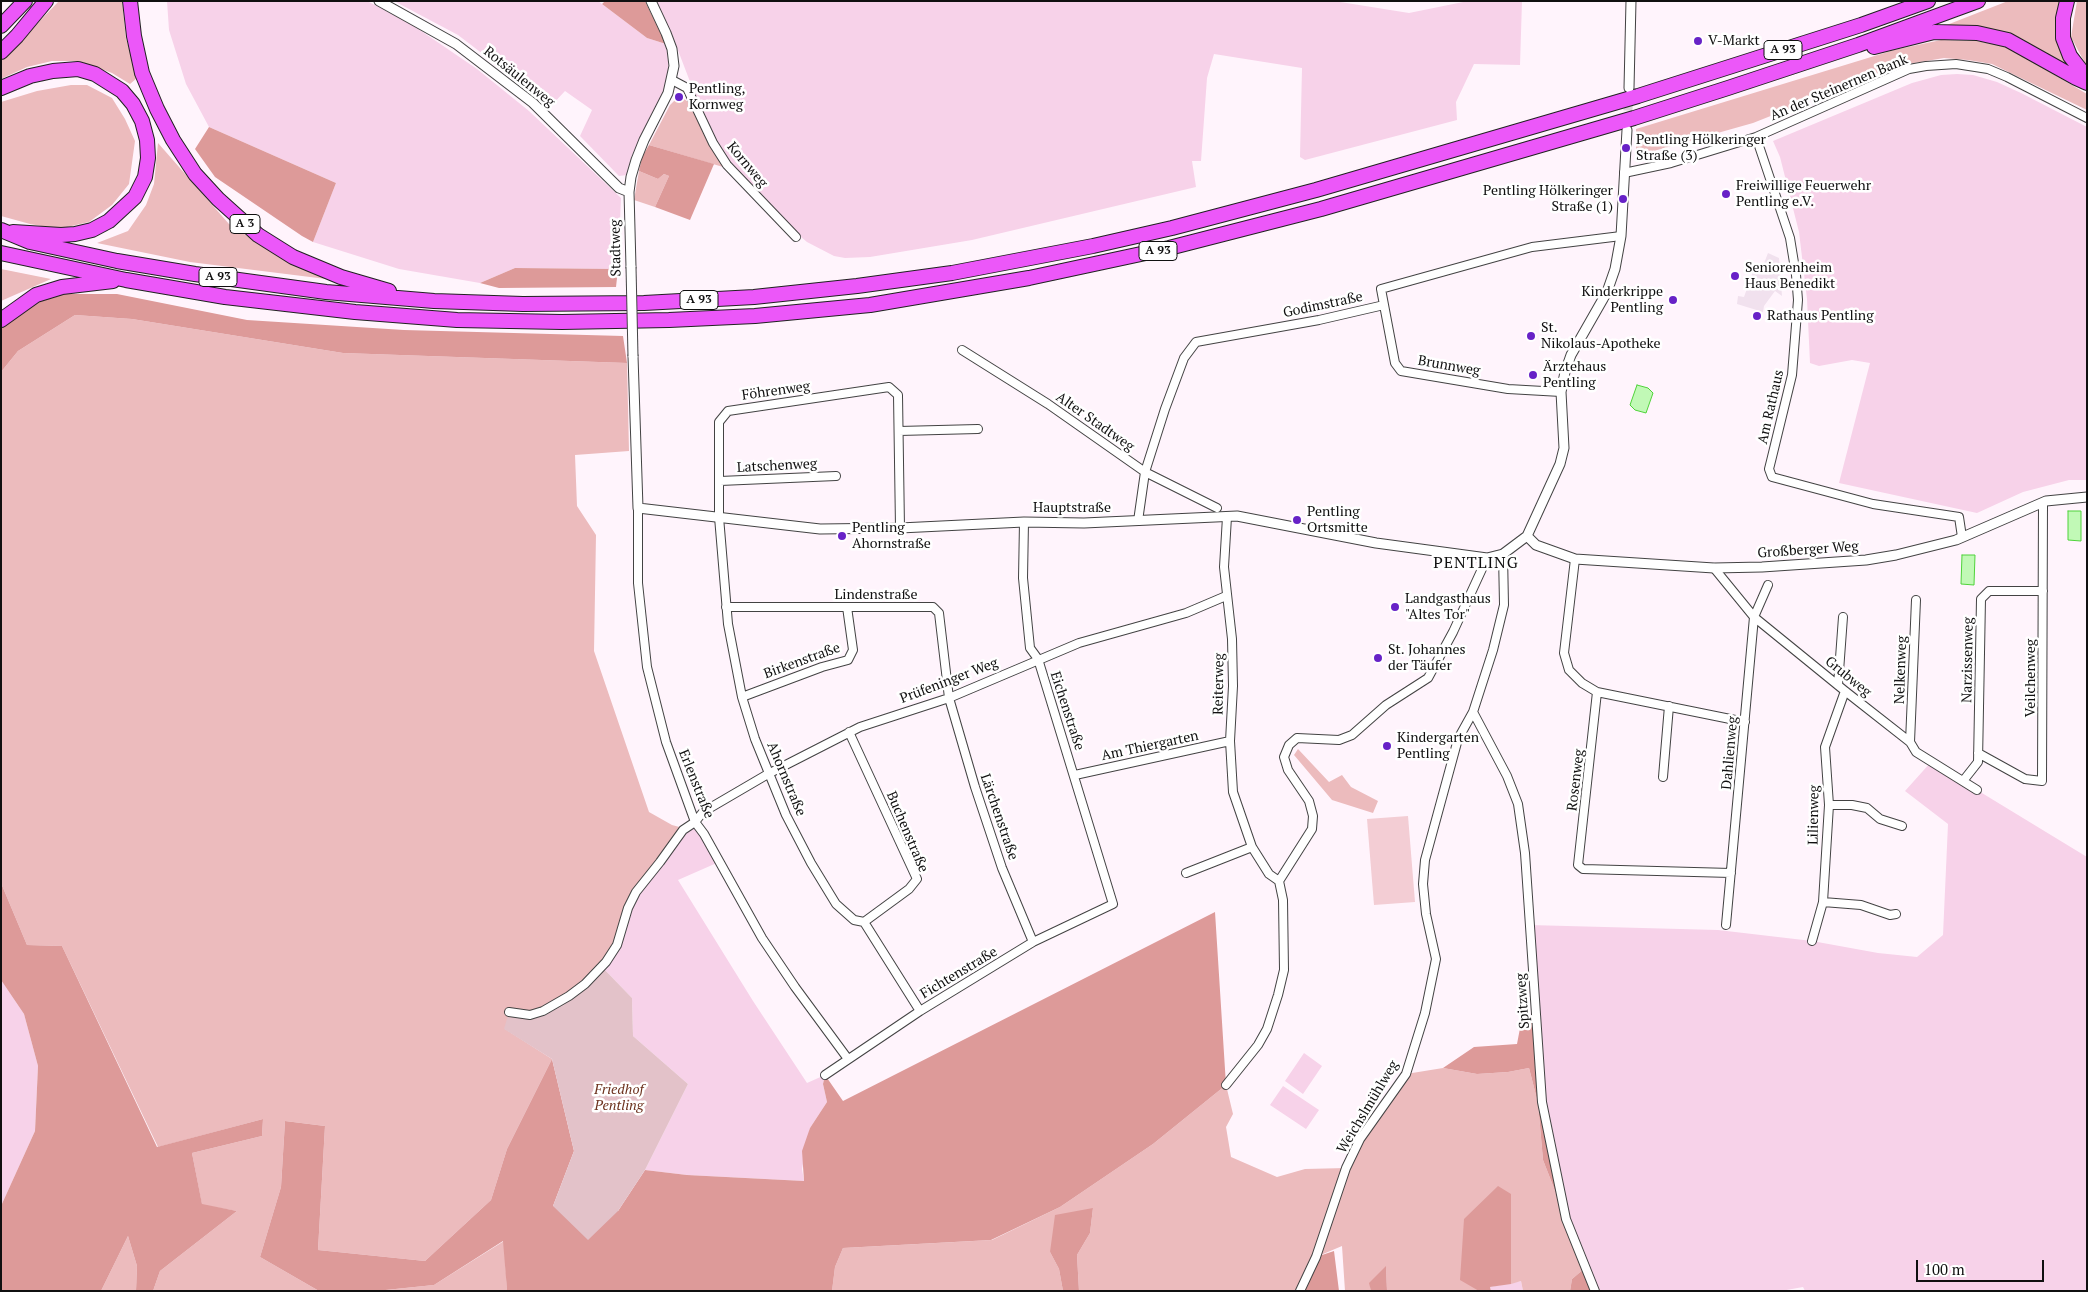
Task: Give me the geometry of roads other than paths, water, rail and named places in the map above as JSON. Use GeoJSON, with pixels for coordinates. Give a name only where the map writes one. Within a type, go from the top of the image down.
{"type":"FeatureCollection","features":[{"type":"Feature","properties":{"kind":"highway"},"geometry":{"type":"LineString","coordinates":[[1,26],[25,1]]}},
{"type":"Feature","properties":{"kind":"highway"},"geometry":{"type":"LineString","coordinates":[[1,52],[46,1]]}},
{"type":"Feature","properties":{"kind":"highway","name":"A 3"},"geometry":{"type":"LineString","coordinates":[[130,1],[134,36],[142,73],[157,109],[173,140],[195,174],[218,199],[258,235],[300,260],[340,277],[434,301]]}},
{"type":"Feature","properties":{"kind":"highway","name":"A 93"},"geometry":{"type":"LineString","coordinates":[[4,231],[30,242],[117,261],[195,274],[326,292],[434,301],[523,304],[635,303],[754,297],[857,286],[952,273],[1016,261],[1172,228],[1316,190],[1638,96],[1861,25],[1928,1]]}},
{"type":"Feature","properties":{"kind":"highway","name":"A 93"},"geometry":{"type":"LineString","coordinates":[[1,253],[126,280],[266,302],[355,312],[457,320],[562,322],[659,320],[755,316],[870,304],[1048,274],[1169,248],[1311,212],[1634,118],[1858,45],[1978,1]]}},
{"type":"Feature","properties":{"kind":"highway"},"geometry":{"type":"LineString","coordinates":[[2067,1],[2063,18],[2063,38],[2070,56],[2087,78]]}},
{"type":"Feature","properties":{"kind":"highway"},"geometry":{"type":"LineString","coordinates":[[1858,45],[1873,47],[1934,32],[1977,33],[2008,40],[2087,83]]}},
{"type":"Feature","properties":{"kind":"highway","name":"A 93"},"geometry":{"type":"LineString","coordinates":[[1,88],[30,76],[53,71],[78,69],[95,74],[122,91],[133,104],[142,121],[147,140],[148,158],[145,177],[135,197],[109,221],[92,230],[62,235],[4,231]]}},
{"type":"Feature","properties":{"kind":"highway","name":"A 93"},"geometry":{"type":"LineString","coordinates":[[1,320],[36,295],[62,287],[126,280]]}},
{"type":"Feature","properties":{"kind":"street","name":"Rotsäulenweg"},"geometry":{"type":"LineString","coordinates":[[379,1],[456,44],[533,102],[620,188],[629,192]]}},
{"type":"Feature","properties":{"kind":"street","name":"Stadtweg"},"geometry":{"type":"LineString","coordinates":[[638,508],[629,192],[636,160],[644,140],[664,103],[672,80],[674,66],[672,49],[651,1]]}},
{"type":"Feature","properties":{"kind":"street"},"geometry":{"type":"LineString","coordinates":[[1629,88],[1631,1]]}},
{"type":"Feature","properties":{"kind":"street","name":"An der Steinernen Bank"},"geometry":{"type":"LineString","coordinates":[[1624,173],[1671,163],[1756,137],[1909,69],[1942,64],[1968,64],[2007,76],[2087,118]]}},
{"type":"Feature","properties":{"kind":"street","name":"Kornweg"},"geometry":{"type":"LineString","coordinates":[[672,80],[687,88],[713,143],[727,165],[796,237]]}},
{"type":"Feature","properties":{"kind":"street"},"geometry":{"type":"LineString","coordinates":[[1528,536],[1560,464],[1564,448],[1562,392],[1565,372],[1571,355],[1607,292],[1615,269],[1621,236],[1627,130]]}},
{"type":"Feature","properties":{"kind":"street","name":"Am Rathaus"},"geometry":{"type":"LineString","coordinates":[[1756,137],[1790,238],[1798,300],[1792,375],[1769,469],[1772,477],[1873,504],[1959,517],[1962,537]]}},
{"type":"Feature","properties":{"kind":"street","name":"Godimstraße"},"geometry":{"type":"LineString","coordinates":[[1138,521],[1145,472],[1184,358],[1196,342],[1319,320],[1384,305],[1381,289],[1532,247],[1621,236]]}},
{"type":"Feature","properties":{"kind":"street","name":"Brunnweg"},"geometry":{"type":"LineString","coordinates":[[1384,305],[1395,363],[1401,371],[1508,389],[1562,392]]}},
{"type":"Feature","properties":{"kind":"street","name":"Alter Stadtweg"},"geometry":{"type":"LineString","coordinates":[[962,350],[1048,404],[1145,472],[1217,508]]}},
{"type":"Feature","properties":{"kind":"street","name":"Föhrenweg"},"geometry":{"type":"LineString","coordinates":[[719,517],[718,422],[728,410],[889,387],[898,395],[900,528]]}},
{"type":"Feature","properties":{"kind":"street"},"geometry":{"type":"LineString","coordinates":[[899,431],[978,430]]}},
{"type":"Feature","properties":{"kind":"street","name":"Latschenweg"},"geometry":{"type":"LineString","coordinates":[[720,481],[836,476]]}},
{"type":"Feature","properties":{"kind":"street","name":"Großberger Weg"},"geometry":{"type":"LineString","coordinates":[[1528,536],[1536,545],[1575,559],[1714,568],[1753,568],[1866,560],[1896,555],[1962,537],[2043,503],[2087,497]]}},
{"type":"Feature","properties":{"kind":"street","name":"Veilchenweg"},"geometry":{"type":"LineString","coordinates":[[1978,753],[2025,779],[2042,782],[2043,503]]}},
{"type":"Feature","properties":{"kind":"street","name":"Hauptstraße"},"geometry":{"type":"LineString","coordinates":[[638,508],[816,529],[900,528],[1024,522],[1084,524],[1237,516],[1256,518],[1281,525],[1376,542],[1487,558],[1502,554],[1528,536]]}},
{"type":"Feature","properties":{"kind":"street","name":"Erlenstraße"},"geometry":{"type":"LineString","coordinates":[[638,508],[638,583],[647,667],[666,742],[696,822],[762,938],[848,1059]]}},
{"type":"Feature","properties":{"kind":"street","name":"Ahornstraße"},"geometry":{"type":"LineString","coordinates":[[719,517],[726,607],[742,697],[768,774],[811,863],[836,904],[854,920],[864,922],[920,1011]]}},
{"type":"Feature","properties":{"kind":"street","name":"Reiterweg"},"geometry":{"type":"LineString","coordinates":[[1227,517],[1224,567],[1232,640],[1233,686],[1230,742],[1233,792],[1252,848],[1269,874],[1278,881]]}},
{"type":"Feature","properties":{"kind":"street","name":"Eichenstraße"},"geometry":{"type":"LineString","coordinates":[[1024,522],[1023,578],[1030,648],[1038,658],[1113,904]]}},
{"type":"Feature","properties":{"kind":"street","name":"Weichslmühlweg"},"geometry":{"type":"LineString","coordinates":[[1300,1291],[1316,1257],[1346,1168],[1360,1139],[1406,1074],[1417,1043],[1436,959],[1426,914],[1423,884],[1425,860],[1458,739],[1473,712],[1493,650],[1504,606],[1502,554]]}},
{"type":"Feature","properties":{"kind":"street"},"geometry":{"type":"LineString","coordinates":[[1226,1085],[1258,1045],[1267,1029],[1284,970],[1282,900],[1278,881],[1312,829],[1313,816],[1309,801],[1288,770],[1284,757],[1289,745],[1297,738],[1340,740],[1352,735],[1386,704],[1428,678],[1453,632],[1487,558]]}},
{"type":"Feature","properties":{"kind":"street"},"geometry":{"type":"LineString","coordinates":[[1575,559],[1564,653],[1569,670],[1582,683],[1597,692],[1745,722]]}},
{"type":"Feature","properties":{"kind":"street","name":"Grubweg"},"geometry":{"type":"LineString","coordinates":[[1714,568],[1754,617],[1910,742],[1916,752],[1978,790]]}},
{"type":"Feature","properties":{"kind":"street","name":"Dahlienweg"},"geometry":{"type":"LineString","coordinates":[[1726,925],[1754,617],[1768,585]]}},
{"type":"Feature","properties":{"kind":"street","name":"Narzissenweg"},"geometry":{"type":"LineString","coordinates":[[1963,782],[1978,762],[1981,599],[1989,591],[2044,591]]}},
{"type":"Feature","properties":{"kind":"street","name":"Prüfeninger Weg"},"geometry":{"type":"LineString","coordinates":[[509,1012],[530,1015],[543,1011],[568,996],[606,962],[617,946],[628,908],[636,892],[683,830],[696,822],[703,812],[768,774],[849,732],[949,698],[1038,658],[1079,643],[1186,613],[1226,596]]}},
{"type":"Feature","properties":{"kind":"street","name":"Nelkenweg"},"geometry":{"type":"LineString","coordinates":[[1910,742],[1916,600]]}},
{"type":"Feature","properties":{"kind":"street","name":"Lindenstraße"},"geometry":{"type":"LineString","coordinates":[[726,607],[933,607],[939,613],[949,698]]}},
{"type":"Feature","properties":{"kind":"street","name":"Birkenstraße"},"geometry":{"type":"LineString","coordinates":[[742,697],[822,667],[848,660],[854,650],[847,607]]}},
{"type":"Feature","properties":{"kind":"street"},"geometry":{"type":"LineString","coordinates":[[1838,685],[1843,617]]}},
{"type":"Feature","properties":{"kind":"street","name":"Lilienweg"},"geometry":{"type":"LineString","coordinates":[[1812,941],[1823,902],[1829,805],[1825,747],[1844,691]]}},
{"type":"Feature","properties":{"kind":"street","name":"Rosenweg"},"geometry":{"type":"LineString","coordinates":[[1597,692],[1578,865],[1582,869],[1731,873]]}},
{"type":"Feature","properties":{"kind":"street","name":"Lärchenstraße"},"geometry":{"type":"LineString","coordinates":[[949,698],[974,787],[1002,868],[1033,942]]}},
{"type":"Feature","properties":{"kind":"street"},"geometry":{"type":"LineString","coordinates":[[1663,777],[1669,706]]}},
{"type":"Feature","properties":{"kind":"street","name":"Spitzweg"},"geometry":{"type":"LineString","coordinates":[[1473,712],[1506,776],[1518,804],[1525,853],[1542,1102],[1566,1219],[1595,1291]]}},
{"type":"Feature","properties":{"kind":"street","name":"Buchenstraße"},"geometry":{"type":"LineString","coordinates":[[849,732],[917,879],[909,889],[864,922]]}},
{"type":"Feature","properties":{"kind":"street","name":"Am Thiergarten"},"geometry":{"type":"LineString","coordinates":[[1075,775],[1230,742]]}},
{"type":"Feature","properties":{"kind":"street"},"geometry":{"type":"LineString","coordinates":[[1829,805],[1852,805],[1867,808],[1880,818],[1902,826]]}},
{"type":"Feature","properties":{"kind":"street"},"geometry":{"type":"LineString","coordinates":[[1186,873],[1252,848]]}},
{"type":"Feature","properties":{"kind":"street"},"geometry":{"type":"LineString","coordinates":[[1823,902],[1861,906],[1890,915],[1896,914]]}},
{"type":"Feature","properties":{"kind":"street","name":"Fichtenstraße"},"geometry":{"type":"LineString","coordinates":[[825,1075],[920,1011],[1033,942],[1113,904]]}},
{"type":"Feature","properties":{"kind":"tunnel"},"geometry":{"type":"LineString","coordinates":[[1627,124],[1629,95]]}},
{"type":"Feature","properties":{"kind":"place","name":"V-Markt"},"geometry":{"type":"Point","coordinates":[1698,41]}},
{"type":"Feature","properties":{"kind":"place","name":"Pentling, Kornweg"},"geometry":{"type":"Point","coordinates":[679,97]}},
{"type":"Feature","properties":{"kind":"place","name":"Pentling Hölkeringer Straße (3)"},"geometry":{"type":"Point","coordinates":[1626,148]}},
{"type":"Feature","properties":{"kind":"place","name":"Freiwillige Feuerwehr Pentling e.V."},"geometry":{"type":"Point","coordinates":[1726,194]}},
{"type":"Feature","properties":{"kind":"place","name":"Pentling Hölkeringer Straße (1)"},"geometry":{"type":"Point","coordinates":[1623,199]}},
{"type":"Feature","properties":{"kind":"place","name":"Seniorenheim Haus Benedikt"},"geometry":{"type":"Point","coordinates":[1735,276]}},
{"type":"Feature","properties":{"kind":"place","name":"Kinderkrippe Pentling"},"geometry":{"type":"Point","coordinates":[1673,300]}},
{"type":"Feature","properties":{"kind":"place","name":"Rathaus Pentling"},"geometry":{"type":"Point","coordinates":[1757,316]}},
{"type":"Feature","properties":{"kind":"place","name":"St. Nikolaus-Apotheke"},"geometry":{"type":"Point","coordinates":[1531,336]}},
{"type":"Feature","properties":{"kind":"place","name":"Ärztehaus Pentling"},"geometry":{"type":"Point","coordinates":[1533,375]}},
{"type":"Feature","properties":{"kind":"place","name":"Pentling Ortsmitte"},"geometry":{"type":"Point","coordinates":[1297,520]}},
{"type":"Feature","properties":{"kind":"place","name":"Pentling Ahornstraße"},"geometry":{"type":"Point","coordinates":[842,536]}},
{"type":"Feature","properties":{"kind":"place","name":"Landgasthaus \"Altes Tor\""},"geometry":{"type":"Point","coordinates":[1395,607]}},
{"type":"Feature","properties":{"kind":"place","name":"St. Johannes der Täufer"},"geometry":{"type":"Point","coordinates":[1378,658]}},
{"type":"Feature","properties":{"kind":"place","name":"Kindergarten Pentling"},"geometry":{"type":"Point","coordinates":[1387,746]}},
{"type":"Feature","properties":{"kind":"district","name":"PENTLING"},"geometry":{"type":"Point","coordinates":[1476,563]}},
{"type":"Feature","properties":{"kind":"park label","name":"Friedhof Pentling"},"geometry":{"type":"Point","coordinates":[619,1098]}}]}
